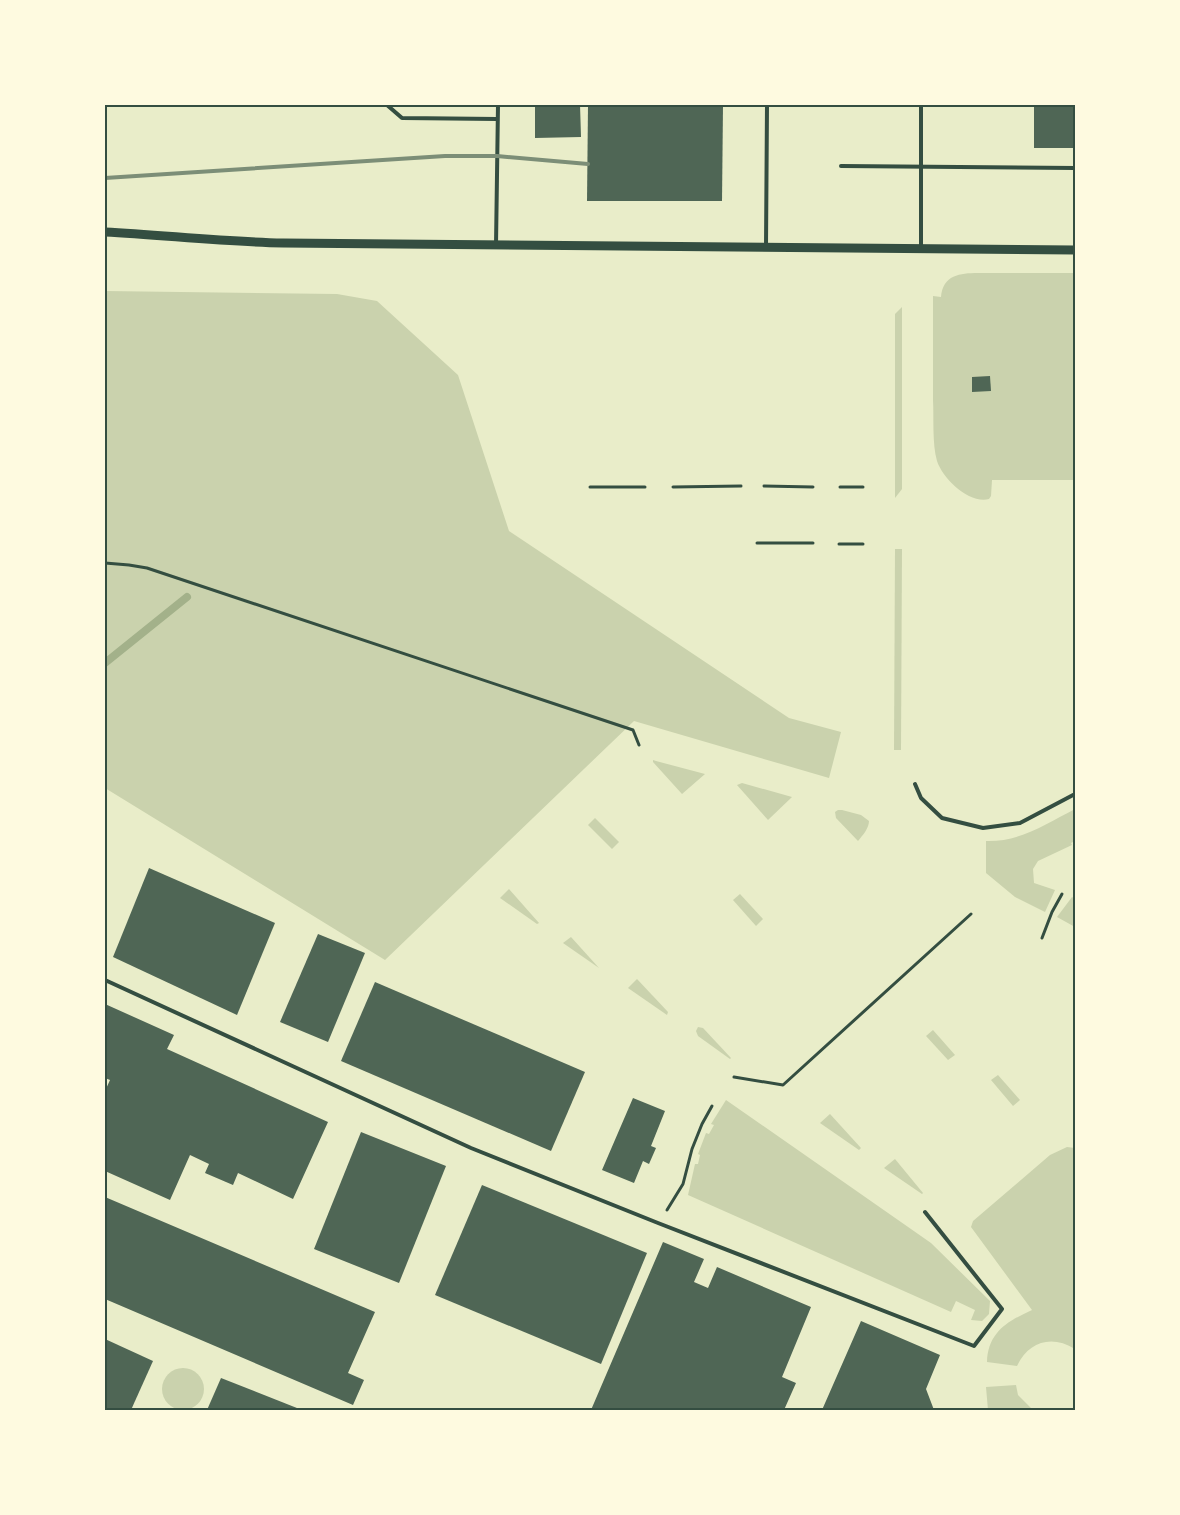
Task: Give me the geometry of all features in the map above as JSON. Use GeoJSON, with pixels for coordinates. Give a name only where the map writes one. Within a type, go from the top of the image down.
{"type":"FeatureCollection","features":[{"type":"Feature","properties":{"kind":"street"},"geometry":{"type":"LineString","coordinates":[[105,232],[237,242],[1075,250]]}},
{"type":"Feature","properties":{"kind":"lane"},"geometry":{"type":"LineString","coordinates":[[387,105],[402,118],[497,118]]}},
{"type":"Feature","properties":{"kind":"lane"},"geometry":{"type":"LineString","coordinates":[[496,245],[498,105]]}},
{"type":"Feature","properties":{"kind":"lane"},"geometry":{"type":"LineString","coordinates":[[766,248],[767,105]]}},
{"type":"Feature","properties":{"kind":"lane"},"geometry":{"type":"LineString","coordinates":[[920,105],[921,249]]}},
{"type":"Feature","properties":{"kind":"lane"},"geometry":{"type":"LineString","coordinates":[[841,166],[1075,168]]}},
{"type":"Feature","properties":{"kind":"lane"},"geometry":{"type":"LineString","coordinates":[[914,784],[921,798],[942,818],[982,828],[1020,823],[1075,794]]}},
{"type":"Feature","properties":{"kind":"lane"},"geometry":{"type":"LineString","coordinates":[[105,980],[472,1148],[658,1223],[974,1346],[1002,1309],[925,1212]]}},
{"type":"Feature","properties":{"kind":"path"},"geometry":{"type":"LineString","coordinates":[[673,487],[741,486]]}},
{"type":"Feature","properties":{"kind":"path"},"geometry":{"type":"LineString","coordinates":[[764,486],[813,487]]}},
{"type":"Feature","properties":{"kind":"path"},"geometry":{"type":"LineString","coordinates":[[590,487],[645,487]]}},
{"type":"Feature","properties":{"kind":"path"},"geometry":{"type":"LineString","coordinates":[[840,487],[863,487]]}},
{"type":"Feature","properties":{"kind":"path"},"geometry":{"type":"LineString","coordinates":[[757,543],[813,544]]}},
{"type":"Feature","properties":{"kind":"path"},"geometry":{"type":"LineString","coordinates":[[839,544],[863,544]]}},
{"type":"Feature","properties":{"kind":"path"},"geometry":{"type":"LineString","coordinates":[[105,563],[147,568],[633,730],[639,745]]}},
{"type":"Feature","properties":{"kind":"path"},"geometry":{"type":"LineString","coordinates":[[1042,938],[1052,912],[1062,894]]}},
{"type":"Feature","properties":{"kind":"path"},"geometry":{"type":"LineString","coordinates":[[734,1077],[783,1085],[971,914]]}},
{"type":"Feature","properties":{"kind":"path"},"geometry":{"type":"LineString","coordinates":[[658,1223],[683,1184],[692,1149],[712,1106]]}},
{"type":"Feature","properties":{"kind":"green space"},"geometry":{"type":"Polygon","coordinates":[[[966,273],[1075,273],[1075,480],[992,480],[991,496],[989,499],[973,498],[958,489],[945,475],[937,461],[934,446],[933,296],[941,297],[947,282],[958,275],[966,273]]]}},
{"type":"Feature","properties":{"kind":"green space"},"geometry":{"type":"Polygon","coordinates":[[[105,291],[337,294],[377,301],[458,375],[509,531],[789,718],[841,732],[829,778],[634,721],[385,960],[105,788],[105,291]]]}},
{"type":"Feature","properties":{"kind":"green space"},"geometry":{"type":"Polygon","coordinates":[[[902,307],[902,489],[895,498],[895,314],[902,307]]]}},
{"type":"Feature","properties":{"kind":"green space"},"geometry":{"type":"Polygon","coordinates":[[[895,549],[902,549],[901,750],[894,750],[895,549]]]}},
{"type":"Feature","properties":{"kind":"green space"},"geometry":{"type":"Polygon","coordinates":[[[653,760],[705,774],[682,794],[653,760]]]}},
{"type":"Feature","properties":{"kind":"green space"},"geometry":{"type":"Polygon","coordinates":[[[742,783],[792,797],[768,820],[737,785],[742,783]]]}},
{"type":"Feature","properties":{"kind":"green space"},"geometry":{"type":"Polygon","coordinates":[[[1075,809],[1075,841],[1071,843],[1072,845],[1038,861],[1033,869],[1034,883],[1055,890],[1045,912],[1015,897],[986,873],[986,841],[1010,839],[1043,826],[1075,809]]]}},
{"type":"Feature","properties":{"kind":"green space"},"geometry":{"type":"Polygon","coordinates":[[[842,810],[861,815],[869,821],[867,829],[858,841],[836,818],[835,812],[842,810]]]}},
{"type":"Feature","properties":{"kind":"green space"},"geometry":{"type":"Polygon","coordinates":[[[595,818],[619,842],[612,849],[588,825],[595,818]]]}},
{"type":"Feature","properties":{"kind":"green space"},"geometry":{"type":"Polygon","coordinates":[[[509,889],[539,923],[537,924],[500,898],[509,889]]]}},
{"type":"Feature","properties":{"kind":"green space"},"geometry":{"type":"Polygon","coordinates":[[[740,894],[763,919],[756,926],[733,900],[740,894]]]}},
{"type":"Feature","properties":{"kind":"green space"},"geometry":{"type":"Polygon","coordinates":[[[1072,897],[1075,899],[1075,927],[1057,917],[1072,897]]]}},
{"type":"Feature","properties":{"kind":"green space"},"geometry":{"type":"Polygon","coordinates":[[[571,937],[599,968],[563,943],[571,937]]]}},
{"type":"Feature","properties":{"kind":"green space"},"geometry":{"type":"Polygon","coordinates":[[[637,979],[668,1012],[667,1015],[628,988],[637,979]]]}},
{"type":"Feature","properties":{"kind":"green space"},"geometry":{"type":"Polygon","coordinates":[[[698,1027],[703,1028],[731,1058],[698,1036],[696,1031],[698,1027]]]}},
{"type":"Feature","properties":{"kind":"green space"},"geometry":{"type":"Polygon","coordinates":[[[933,1030],[955,1055],[948,1060],[926,1036],[933,1030]]]}},
{"type":"Feature","properties":{"kind":"green space"},"geometry":{"type":"Polygon","coordinates":[[[998,1075],[1020,1100],[1013,1106],[991,1080],[998,1075]]]}},
{"type":"Feature","properties":{"kind":"green space"},"geometry":{"type":"Polygon","coordinates":[[[726,1100],[931,1243],[990,1301],[989,1314],[982,1321],[971,1320],[975,1310],[956,1301],[951,1312],[688,1195],[695,1164],[698,1164],[700,1155],[698,1154],[706,1133],[709,1134],[714,1125],[711,1124],[726,1100]]]}},
{"type":"Feature","properties":{"kind":"green space"},"geometry":{"type":"Polygon","coordinates":[[[830,1114],[861,1148],[859,1150],[820,1123],[830,1114]]]}},
{"type":"Feature","properties":{"kind":"green space"},"geometry":{"type":"Polygon","coordinates":[[[1067,1147],[1075,1148],[1075,1349],[1058,1342],[1042,1343],[1028,1351],[1017,1366],[987,1362],[988,1352],[995,1335],[1007,1323],[1032,1310],[971,1227],[973,1221],[1050,1155],[1067,1147]]]}},
{"type":"Feature","properties":{"kind":"green space"},"geometry":{"type":"Polygon","coordinates":[[[895,1159],[923,1193],[922,1194],[884,1168],[895,1159]]]}},
{"type":"Feature","properties":{"kind":"green space"},"geometry":{"type":"Polygon","coordinates":[[[187,1368],[195,1371],[201,1377],[204,1389],[201,1401],[195,1407],[179,1410],[171,1407],[165,1401],[162,1385],[165,1377],[171,1371],[187,1368]]]}},
{"type":"Feature","properties":{"kind":"green space"},"geometry":{"type":"Polygon","coordinates":[[[1016,1385],[1018,1395],[1033,1410],[988,1410],[986,1387],[1016,1385]]]}},
{"type":"Feature","properties":{"kind":"building"},"geometry":{"type":"Polygon","coordinates":[[[535,105],[580,105],[581,137],[535,138],[535,105]]]}},
{"type":"Feature","properties":{"kind":"building"},"geometry":{"type":"Polygon","coordinates":[[[588,105],[723,105],[722,201],[587,201],[588,105]]]}},
{"type":"Feature","properties":{"kind":"building"},"geometry":{"type":"Polygon","coordinates":[[[1034,105],[1075,105],[1075,148],[1034,148],[1034,105]]]}},
{"type":"Feature","properties":{"kind":"building"},"geometry":{"type":"Polygon","coordinates":[[[990,376],[991,391],[972,392],[972,377],[990,376]]]}},
{"type":"Feature","properties":{"kind":"building"},"geometry":{"type":"Polygon","coordinates":[[[149,868],[275,923],[237,1015],[113,957],[149,868]]]}},
{"type":"Feature","properties":{"kind":"building"},"geometry":{"type":"Polygon","coordinates":[[[318,934],[365,953],[328,1042],[280,1022],[318,934]]]}},
{"type":"Feature","properties":{"kind":"building"},"geometry":{"type":"Polygon","coordinates":[[[375,982],[585,1072],[551,1151],[341,1061],[375,982]]]}},
{"type":"Feature","properties":{"kind":"building"},"geometry":{"type":"Polygon","coordinates":[[[105,1004],[174,1035],[167,1049],[328,1122],[293,1199],[238,1173],[233,1185],[205,1173],[209,1164],[190,1155],[170,1200],[105,1171],[105,1091],[110,1080],[105,1078],[105,1004]]]}},
{"type":"Feature","properties":{"kind":"building"},"geometry":{"type":"Polygon","coordinates":[[[633,1098],[665,1111],[651,1146],[656,1148],[649,1164],[643,1161],[634,1183],[602,1170],[633,1098]]]}},
{"type":"Feature","properties":{"kind":"building"},"geometry":{"type":"Polygon","coordinates":[[[361,1132],[446,1166],[399,1283],[314,1249],[361,1132]]]}},
{"type":"Feature","properties":{"kind":"building"},"geometry":{"type":"Polygon","coordinates":[[[482,1185],[647,1253],[601,1364],[435,1295],[482,1185]]]}},
{"type":"Feature","properties":{"kind":"building"},"geometry":{"type":"Polygon","coordinates":[[[105,1197],[375,1312],[348,1373],[364,1380],[353,1405],[105,1299],[105,1197]]]}},
{"type":"Feature","properties":{"kind":"building"},"geometry":{"type":"Polygon","coordinates":[[[663,1242],[704,1259],[694,1282],[708,1288],[717,1267],[811,1307],[782,1377],[796,1383],[784,1410],[591,1410],[663,1242]]]}},
{"type":"Feature","properties":{"kind":"building"},"geometry":{"type":"Polygon","coordinates":[[[861,1321],[940,1355],[926,1389],[934,1410],[822,1410],[861,1321]]]}},
{"type":"Feature","properties":{"kind":"building"},"geometry":{"type":"Polygon","coordinates":[[[105,1339],[153,1361],[131,1410],[105,1410],[105,1339]]]}},
{"type":"Feature","properties":{"kind":"building"},"geometry":{"type":"Polygon","coordinates":[[[221,1378],[302,1410],[207,1410],[221,1378]]]}},
{"type":"Feature","properties":{"kind":"waterway"},"geometry":{"type":"LineString","coordinates":[[105,663],[187,597]]}},
{"type":"Feature","properties":{"kind":"railway"},"geometry":{"type":"LineString","coordinates":[[105,178],[445,156],[497,156],[588,164]]}}]}
